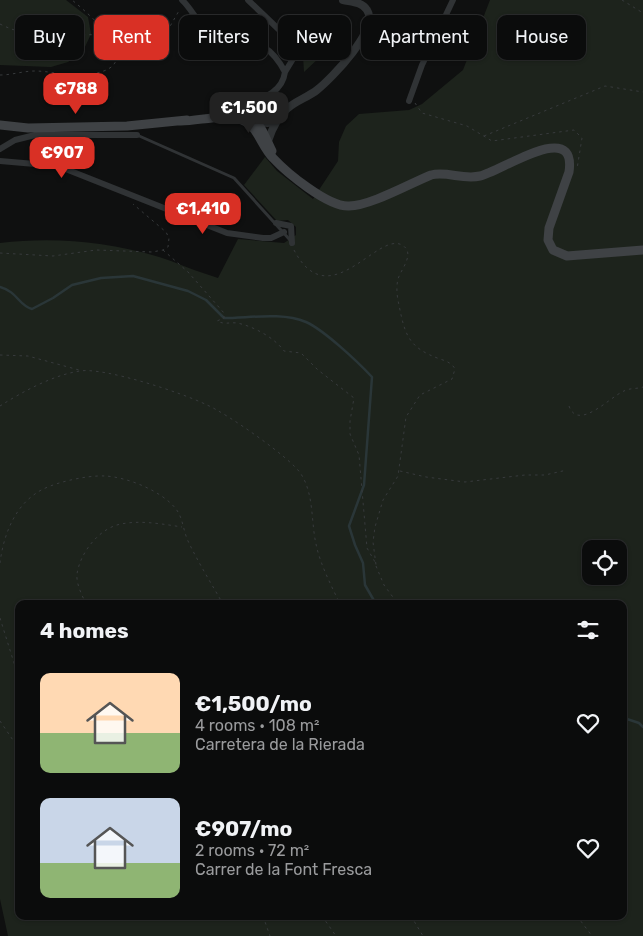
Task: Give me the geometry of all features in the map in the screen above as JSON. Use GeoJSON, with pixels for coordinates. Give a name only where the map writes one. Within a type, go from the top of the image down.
{"type":"FeatureCollection","features":[{"type":"Feature","properties":{"kind":"main road"},"geometry":{"type":"LineString","coordinates":[[181,121],[238,112],[250,115],[259,123],[265,142]]}},
{"type":"Feature","properties":{"kind":"main road"},"geometry":{"type":"LineString","coordinates":[[0,125],[28,128],[59,128],[151,125],[225,118],[238,119],[250,126],[265,142],[280,164],[326,199],[339,205],[348,206],[356,206],[436,174],[480,176],[552,147],[560,148],[567,152],[570,158],[569,172],[549,228],[548,240],[553,250],[567,256],[643,250]]}},
{"type":"Feature","properties":{"kind":"street"},"geometry":{"type":"LineString","coordinates":[[210,115],[262,98],[275,91],[281,86],[285,72],[296,54],[294,44],[248,0]]}},
{"type":"Feature","properties":{"kind":"street"},"geometry":{"type":"LineString","coordinates":[[343,0],[357,3],[366,8],[370,15]]}},
{"type":"Feature","properties":{"kind":"street"},"geometry":{"type":"LineString","coordinates":[[446,15],[453,0]]}},
{"type":"Feature","properties":{"kind":"street"},"geometry":{"type":"LineString","coordinates":[[183,1],[196,19],[210,31],[265,46],[285,72]]}},
{"type":"Feature","properties":{"kind":"street"},"geometry":{"type":"LineString","coordinates":[[265,142],[281,116],[289,107],[308,96],[332,76],[361,39]]}},
{"type":"Feature","properties":{"kind":"street"},"geometry":{"type":"LineString","coordinates":[[409,101],[426,60]]}},
{"type":"Feature","properties":{"kind":"street"},"geometry":{"type":"LineString","coordinates":[[238,106],[268,110],[289,107]]}},
{"type":"Feature","properties":{"kind":"street"},"geometry":{"type":"LineString","coordinates":[[259,123],[261,116],[268,110]]}},
{"type":"Feature","properties":{"kind":"street"},"geometry":{"type":"LineString","coordinates":[[238,119],[259,123],[271,122],[281,116]]}},
{"type":"Feature","properties":{"kind":"street"},"geometry":{"type":"LineString","coordinates":[[0,149],[20,138],[35,135],[137,135]]}},
{"type":"Feature","properties":{"kind":"street"},"geometry":{"type":"LineString","coordinates":[[0,162],[58,166],[227,233],[263,238],[284,232]]}},
{"type":"Feature","properties":{"kind":"street"},"geometry":{"type":"LineString","coordinates":[[276,223],[290,225],[292,243]]}},
{"type":"Feature","properties":{"kind":"lane"},"geometry":{"type":"LineString","coordinates":[[137,135],[193,161],[229,175],[242,184],[292,243]]}},
{"type":"Feature","properties":{"kind":"path"},"geometry":{"type":"LineString","coordinates":[[72,0],[94,21]]}},
{"type":"Feature","properties":{"kind":"path"},"geometry":{"type":"LineString","coordinates":[[622,0],[643,13]]}},
{"type":"Feature","properties":{"kind":"path"},"geometry":{"type":"LineString","coordinates":[[169,26],[183,1]]}},
{"type":"Feature","properties":{"kind":"path"},"geometry":{"type":"LineString","coordinates":[[0,24],[19,32],[44,36],[94,35]]}},
{"type":"Feature","properties":{"kind":"path"},"geometry":{"type":"LineString","coordinates":[[0,75],[36,71],[69,75],[106,72],[116,64],[117,60]]}},
{"type":"Feature","properties":{"kind":"path"},"geometry":{"type":"LineString","coordinates":[[483,136],[605,86],[643,92]]}},
{"type":"Feature","properties":{"kind":"path"},"geometry":{"type":"LineString","coordinates":[[412,93],[422,113],[467,126],[492,141],[574,130],[582,138],[582,144],[578,154],[576,171],[569,172]]}},
{"type":"Feature","properties":{"kind":"path"},"geometry":{"type":"LineString","coordinates":[[0,254],[35,257],[96,250],[163,250],[168,247],[169,243],[166,232],[130,202],[126,193]]}},
{"type":"Feature","properties":{"kind":"path"},"geometry":{"type":"LineString","coordinates":[[292,243],[301,259],[311,270],[323,276],[348,270],[392,245],[398,244],[406,248],[408,256],[397,285],[398,299],[406,333],[419,350],[450,363],[456,368],[452,379],[420,395],[410,407],[402,439],[399,470],[395,483],[382,504],[375,527],[373,542],[376,565]]}},
{"type":"Feature","properties":{"kind":"path"},"geometry":{"type":"LineString","coordinates":[[163,250],[188,272],[224,313],[224,318],[218,321],[224,324],[234,322],[257,330],[278,343],[284,351],[302,353],[318,370],[354,398],[350,434],[359,456],[367,548],[384,585],[395,600]]}},
{"type":"Feature","properties":{"kind":"path"},"geometry":{"type":"LineString","coordinates":[[0,355],[28,356],[80,370],[113,375],[198,400],[220,411],[291,462],[301,473],[308,490],[316,546],[338,600]]}},
{"type":"Feature","properties":{"kind":"path"},"geometry":{"type":"LineString","coordinates":[[0,406],[53,379],[80,370]]}},
{"type":"Feature","properties":{"kind":"path"},"geometry":{"type":"LineString","coordinates":[[569,406],[571,413],[576,416],[587,414],[624,390],[643,387]]}},
{"type":"Feature","properties":{"kind":"path"},"geometry":{"type":"LineString","coordinates":[[399,470],[426,477],[465,482],[525,475],[545,475],[567,470]]}},
{"type":"Feature","properties":{"kind":"path"},"geometry":{"type":"LineString","coordinates":[[0,563],[8,530],[31,498],[44,489],[84,478],[112,476],[156,494],[176,509],[191,546],[221,600]]}},
{"type":"Feature","properties":{"kind":"path"},"geometry":{"type":"LineString","coordinates":[[84,600],[80,591],[77,575],[83,557],[96,536],[119,524],[148,522],[183,527]]}},
{"type":"Feature","properties":{"kind":"path"},"geometry":{"type":"LineString","coordinates":[[0,618],[15,666]]}},
{"type":"Feature","properties":{"kind":"path"},"geometry":{"type":"LineString","coordinates":[[0,721],[15,743]]}},
{"type":"Feature","properties":{"kind":"path"},"geometry":{"type":"LineString","coordinates":[[264,920],[270,936]]}},
{"type":"Feature","properties":{"kind":"path"},"geometry":{"type":"LineString","coordinates":[[325,920],[336,936]]}},
{"type":"Feature","properties":{"kind":"path"},"geometry":{"type":"LineString","coordinates":[[413,920],[423,936]]}},
{"type":"Feature","properties":{"kind":"path"},"geometry":{"type":"LineString","coordinates":[[580,920],[592,936]]}},
{"type":"Feature","properties":{"kind":"shaded area"},"geometry":{"type":"Polygon","coordinates":[[[0,0],[66,0],[88,17],[91,34],[84,49],[84,15],[15,15],[15,60],[70,60],[51,67],[0,65],[0,0]]]}},
{"type":"Feature","properties":{"kind":"shaded area"},"geometry":{"type":"Polygon","coordinates":[[[490,0],[643,0],[643,936],[8,936],[0,899],[0,243],[43,240],[108,245],[150,254],[218,278],[238,239],[284,243],[296,235],[296,227],[288,220],[277,221],[244,185],[265,157],[277,171],[313,199],[338,161],[339,142],[346,126],[359,114],[409,110],[422,104],[463,70],[467,60],[487,60],[487,15],[484,15],[490,0]]]}},
{"type":"Feature","properties":{"kind":"shaded area"},"geometry":{"type":"Polygon","coordinates":[[[303,60],[317,60],[304,72],[303,60]]]}},
{"type":"Feature","properties":{"kind":"waterway"},"geometry":{"type":"LineString","coordinates":[[0,287],[11,292],[24,305],[32,309],[72,285],[101,278],[133,276],[188,291],[206,300],[224,318],[276,316],[306,322],[340,347],[372,377],[364,485],[349,526],[363,563],[365,585],[374,600]]}},
{"type":"Feature","properties":{"kind":"waterway"},"geometry":{"type":"LineString","coordinates":[[627,719],[639,723],[643,727]]}}]}
